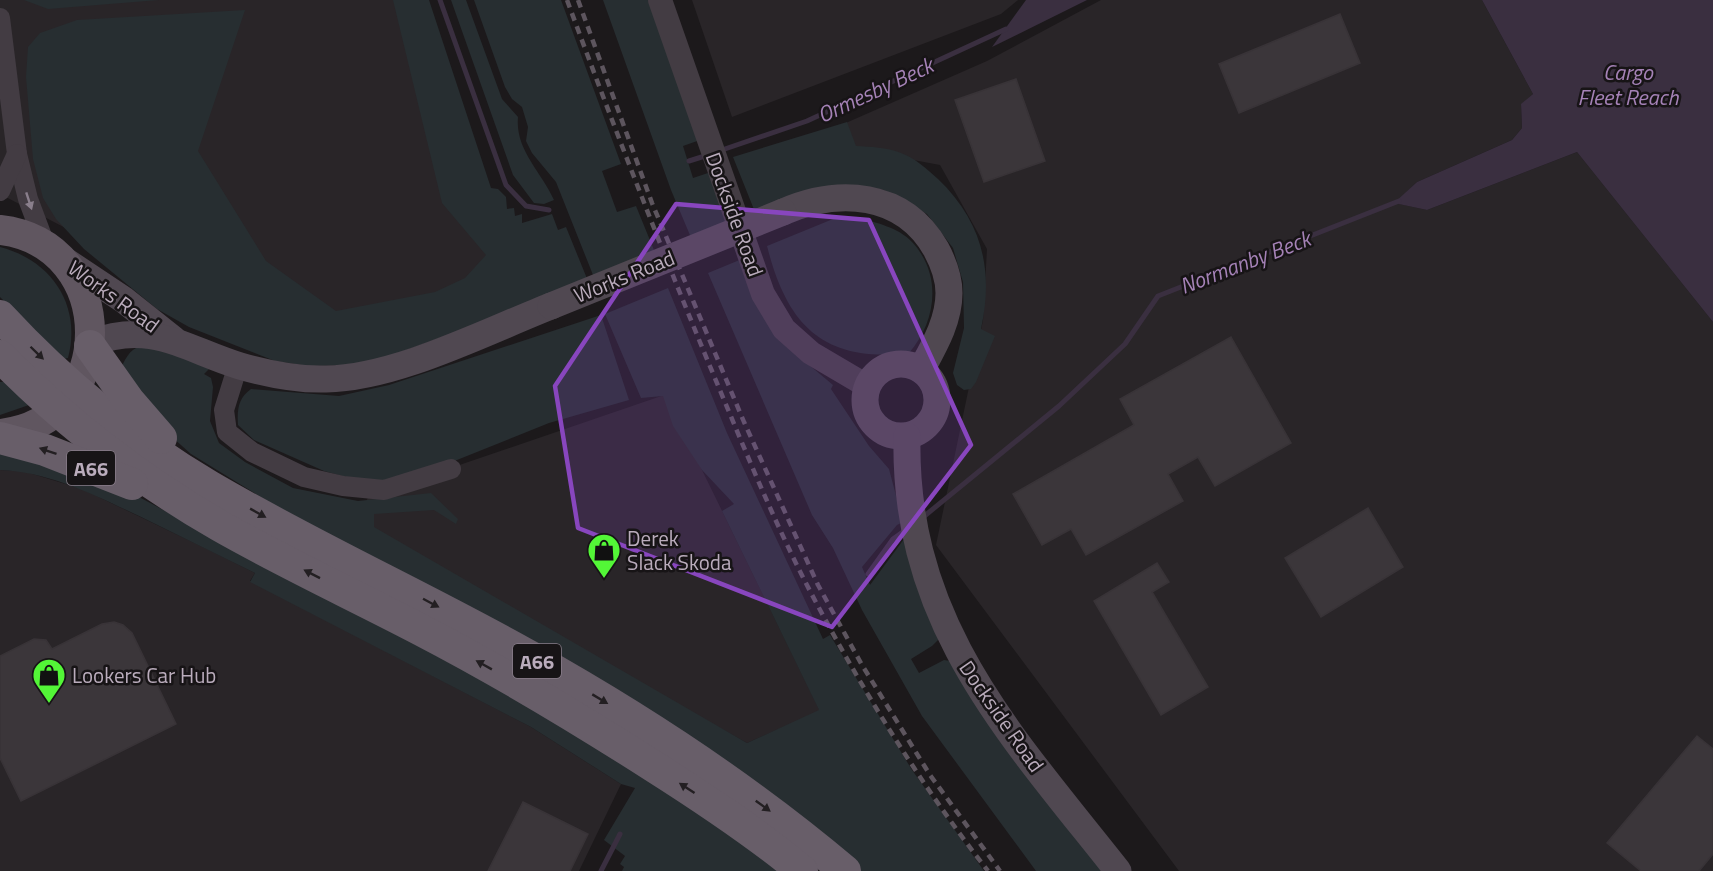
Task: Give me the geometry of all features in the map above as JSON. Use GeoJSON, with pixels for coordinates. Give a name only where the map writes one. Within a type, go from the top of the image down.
{"type":"FeatureCollection","features":[{"type":"Feature","properties":{"kind":"highway","name":"A66"},"geometry":{"type":"LineString","coordinates":[[0,316],[108,453],[222,527],[432,636],[578,719],[716,806],[769,843],[802,871]]}},
{"type":"Feature","properties":{"kind":"highway","name":"A66"},"geometry":{"type":"LineString","coordinates":[[91,345],[142,419],[177,450],[207,484]]}},
{"type":"Feature","properties":{"kind":"highway","name":"A66"},"geometry":{"type":"LineString","coordinates":[[0,356],[66,399],[107,416],[207,484],[531,657],[724,778],[801,834],[845,871]]}},
{"type":"Feature","properties":{"kind":"highway","name":"A66"},"geometry":{"type":"LineString","coordinates":[[0,436],[45,450],[181,502]]}},
{"type":"Feature","properties":{"kind":"main road","name":"Works Road"},"geometry":{"type":"LineString","coordinates":[[91,345],[111,335],[126,334],[172,339],[238,365],[283,377],[327,379],[359,375],[420,358],[783,212],[825,198],[851,196],[875,199],[895,207],[931,240],[943,262],[950,292],[945,321],[921,370]]}},
{"type":"Feature","properties":{"kind":"main road"},"geometry":{"type":"LineString","coordinates":[[0,230],[18,233],[50,250],[67,265],[84,294],[91,326],[91,345],[82,376],[66,399],[33,425],[0,436]]}},
{"type":"Feature","properties":{"kind":"main road","name":"Works Road"},"geometry":{"type":"LineString","coordinates":[[50,250],[124,300],[172,339]]}},
{"type":"Feature","properties":{"kind":"main road"},"geometry":{"type":"LineString","coordinates":[[900,364],[921,370],[932,382],[937,404],[934,416],[925,427],[907,436],[893,436],[878,429],[868,417],[864,404],[867,386],[875,374],[885,367],[900,364]]}},
{"type":"Feature","properties":{"kind":"main road","name":"Dockside Road"},"geometry":{"type":"LineString","coordinates":[[907,436],[906,468],[911,510],[923,563],[932,594],[956,649],[977,686],[1118,871]]}},
{"type":"Feature","properties":{"kind":"street","name":"Dockside Road"},"geometry":{"type":"LineString","coordinates":[[660,0],[763,294],[784,329],[811,353],[867,386]]}},
{"type":"Feature","properties":{"kind":"street"},"geometry":{"type":"LineString","coordinates":[[0,18],[16,154],[28,199],[50,250]]}},
{"type":"Feature","properties":{"kind":"street"},"geometry":{"type":"LineString","coordinates":[[0,190],[16,154]]}},
{"type":"Feature","properties":{"kind":"street"},"geometry":{"type":"LineString","coordinates":[[238,365],[224,410],[227,432],[252,452],[304,477],[343,486],[384,490],[451,469]]}},
{"type":"Feature","properties":{"kind":"highlighted area"},"geometry":{"type":"Polygon","coordinates":[[[676,204],[869,220],[971,445],[832,627],[578,528],[555,386],[676,204]]]}},
{"type":"Feature","properties":{"kind":"shaded area"},"geometry":{"type":"Polygon","coordinates":[[[0,0],[404,0],[504,275],[334,324],[187,291],[0,194],[0,0]]]}},
{"type":"Feature","properties":{"kind":"shaded area"},"geometry":{"type":"Polygon","coordinates":[[[24,0],[159,0],[48,9],[24,0]]]}},
{"type":"Feature","properties":{"kind":"shaded area"},"geometry":{"type":"Polygon","coordinates":[[[393,0],[429,0],[491,188],[498,189],[506,197],[507,209],[514,208],[515,216],[522,214],[522,223],[552,214],[558,230],[566,227],[588,281],[520,309],[365,365],[309,366],[275,361],[189,327],[157,309],[84,249],[56,219],[43,198],[33,159],[26,77],[28,47],[40,33],[77,20],[245,10],[198,151],[266,261],[336,311],[435,292],[465,278],[486,255],[442,203],[393,0]]]}},
{"type":"Feature","properties":{"kind":"shaded area"},"geometry":{"type":"Polygon","coordinates":[[[451,0],[466,0],[502,99],[518,117],[518,129],[525,150],[554,200],[544,204],[534,203],[513,175],[451,0]]]}},
{"type":"Feature","properties":{"kind":"shaded area"},"geometry":{"type":"Polygon","coordinates":[[[474,0],[561,0],[621,164],[602,171],[617,212],[636,206],[656,255],[595,280],[556,182],[532,153],[526,141],[528,127],[522,107],[512,99],[505,87],[474,0]]]}},
{"type":"Feature","properties":{"kind":"shaded area"},"geometry":{"type":"Polygon","coordinates":[[[603,0],[648,0],[700,140],[683,146],[693,178],[711,172],[731,225],[692,240],[671,190],[603,0]]]}},
{"type":"Feature","properties":{"kind":"shaded area"},"geometry":{"type":"Polygon","coordinates":[[[692,0],[1018,0],[1001,14],[732,117],[692,0]]]}},
{"type":"Feature","properties":{"kind":"shaded area"},"geometry":{"type":"Polygon","coordinates":[[[1101,0],[1482,0],[1533,94],[1521,105],[1522,128],[1512,140],[1417,182],[1395,203],[1427,210],[1577,152],[1713,322],[1713,871],[1179,871],[936,545],[983,320],[987,249],[940,165],[807,140],[987,61],[1101,0]]]}},
{"type":"Feature","properties":{"kind":"shaded area"},"geometry":{"type":"Polygon","coordinates":[[[847,122],[856,146],[895,151],[906,155],[925,168],[953,195],[974,229],[985,267],[985,307],[981,329],[995,336],[971,389],[964,390],[957,385],[953,373],[964,328],[963,282],[953,248],[927,214],[884,190],[860,186],[755,212],[733,157],[847,122]]]}},
{"type":"Feature","properties":{"kind":"shaded area"},"geometry":{"type":"Polygon","coordinates":[[[857,217],[886,226],[906,237],[922,255],[928,269],[932,283],[930,313],[918,341],[909,353],[879,355],[853,352],[813,333],[798,317],[775,274],[767,246],[833,219],[857,217]]]}},
{"type":"Feature","properties":{"kind":"shaded area"},"geometry":{"type":"Polygon","coordinates":[[[0,247],[34,262],[48,274],[58,288],[66,303],[70,320],[71,339],[68,358],[63,359],[0,297],[0,247]]]}},
{"type":"Feature","properties":{"kind":"shaded area"},"geometry":{"type":"Polygon","coordinates":[[[742,259],[777,338],[833,385],[831,389],[869,446],[889,469],[903,522],[897,525],[862,567],[870,585],[904,539],[940,638],[911,659],[919,673],[944,660],[950,661],[1102,871],[1036,871],[922,716],[862,610],[833,548],[812,515],[708,273],[742,259]]]}},
{"type":"Feature","properties":{"kind":"shaded area"},"geometry":{"type":"Polygon","coordinates":[[[668,288],[727,433],[823,639],[830,635],[912,770],[984,871],[861,871],[837,851],[191,454],[154,421],[120,371],[130,353],[141,346],[165,350],[209,369],[204,374],[211,378],[213,387],[210,421],[219,443],[245,462],[293,488],[358,501],[431,493],[458,519],[456,524],[434,510],[374,514],[374,527],[747,743],[819,710],[722,511],[734,504],[702,470],[673,426],[663,396],[641,398],[605,314],[668,288]]]}},
{"type":"Feature","properties":{"kind":"shaded area"},"geometry":{"type":"Polygon","coordinates":[[[601,315],[629,400],[549,423],[432,470],[372,484],[324,471],[254,440],[238,425],[239,405],[243,396],[251,389],[339,396],[389,385],[601,315]]]}},
{"type":"Feature","properties":{"kind":"shaded area"},"geometry":{"type":"Polygon","coordinates":[[[0,382],[7,382],[29,405],[0,415],[0,382]]]}},
{"type":"Feature","properties":{"kind":"shaded area"},"geometry":{"type":"Polygon","coordinates":[[[673,392],[678,421],[820,711],[747,743],[357,526],[371,489],[433,474],[673,392]]]}},
{"type":"Feature","properties":{"kind":"shaded area"},"geometry":{"type":"Polygon","coordinates":[[[0,451],[139,497],[544,713],[718,823],[778,871],[622,871],[624,867],[620,864],[625,856],[604,840],[635,788],[621,784],[531,727],[250,582],[255,573],[139,516],[71,486],[36,475],[0,470],[0,451]]]}},
{"type":"Feature","properties":{"kind":"shaded area"},"geometry":{"type":"Polygon","coordinates":[[[0,470],[23,471],[82,489],[255,573],[250,581],[531,727],[621,784],[579,871],[0,871],[0,470]]]}},
{"type":"Feature","properties":{"kind":"water"},"geometry":{"type":"Polygon","coordinates":[[[1026,0],[1087,0],[992,47],[1026,0]]]}},
{"type":"Feature","properties":{"kind":"water","name":"Cargo Fleet Reach"},"geometry":{"type":"Polygon","coordinates":[[[1482,0],[1713,0],[1713,322],[1577,152],[1427,210],[1394,203],[1417,182],[1512,140],[1522,128],[1521,104],[1533,94],[1482,0]]]}},
{"type":"Feature","properties":{"kind":"building"},"geometry":{"type":"Polygon","coordinates":[[[1340,14],[1360,63],[1239,113],[1219,64],[1340,14]]]}},
{"type":"Feature","properties":{"kind":"building"},"geometry":{"type":"Polygon","coordinates":[[[1016,79],[1045,161],[984,182],[955,100],[1016,79]]]}},
{"type":"Feature","properties":{"kind":"building"},"geometry":{"type":"Polygon","coordinates":[[[1231,337],[1291,443],[1215,486],[1198,457],[1168,474],[1183,501],[1086,555],[1071,529],[1042,545],[1013,494],[1134,425],[1120,399],[1231,337]]]}},
{"type":"Feature","properties":{"kind":"building"},"geometry":{"type":"Polygon","coordinates":[[[1368,508],[1403,567],[1321,617],[1285,558],[1368,508]]]}},
{"type":"Feature","properties":{"kind":"building"},"geometry":{"type":"Polygon","coordinates":[[[1157,563],[1169,582],[1152,592],[1208,687],[1161,715],[1094,601],[1157,563]]]}},
{"type":"Feature","properties":{"kind":"building"},"geometry":{"type":"Polygon","coordinates":[[[114,622],[123,625],[132,633],[176,724],[21,801],[0,758],[0,656],[34,639],[46,640],[52,649],[102,624],[114,622]]]}},
{"type":"Feature","properties":{"kind":"building"},"geometry":{"type":"Polygon","coordinates":[[[1697,736],[1713,749],[1713,854],[1699,871],[1641,871],[1607,843],[1697,736]]]}},
{"type":"Feature","properties":{"kind":"building"},"geometry":{"type":"Polygon","coordinates":[[[523,802],[588,834],[570,871],[488,871],[523,802]]]}},
{"type":"Feature","properties":{"kind":"waterway","name":"Ormesby Beck"},"geometry":{"type":"LineString","coordinates":[[440,0],[506,185],[526,206],[549,210]]}},
{"type":"Feature","properties":{"kind":"waterway","name":"Ormesby Beck"},"geometry":{"type":"LineString","coordinates":[[719,151],[807,121],[1006,29]]}},
{"type":"Feature","properties":{"kind":"waterway","name":"Ormesby Beck"},"geometry":{"type":"LineString","coordinates":[[689,161],[708,155]]}},
{"type":"Feature","properties":{"kind":"waterway","name":"Normanby Beck"},"geometry":{"type":"LineString","coordinates":[[922,518],[1059,406],[1125,344],[1158,296],[1399,201]]}},
{"type":"Feature","properties":{"kind":"waterway","name":"Normanby Beck"},"geometry":{"type":"LineString","coordinates":[[868,574],[893,539],[907,529]]}},
{"type":"Feature","properties":{"kind":"waterway","name":"Normanby Beck"},"geometry":{"type":"LineString","coordinates":[[601,871],[620,834]]}},
{"type":"Feature","properties":{"kind":"railway"},"geometry":{"type":"LineString","coordinates":[[567,0],[690,319],[757,479],[796,563],[850,663],[893,735],[915,770],[988,871]]}},
{"type":"Feature","properties":{"kind":"railway"},"geometry":{"type":"LineString","coordinates":[[578,0],[652,203],[744,422],[818,585],[862,665],[930,775],[1000,871]]}},
{"type":"Feature","properties":{"kind":"place","name":"Derek Slack Skoda"},"geometry":{"type":"Point","coordinates":[604,579]}},
{"type":"Feature","properties":{"kind":"place","name":"Lookers Car Hub"},"geometry":{"type":"Point","coordinates":[49,704]}}]}
